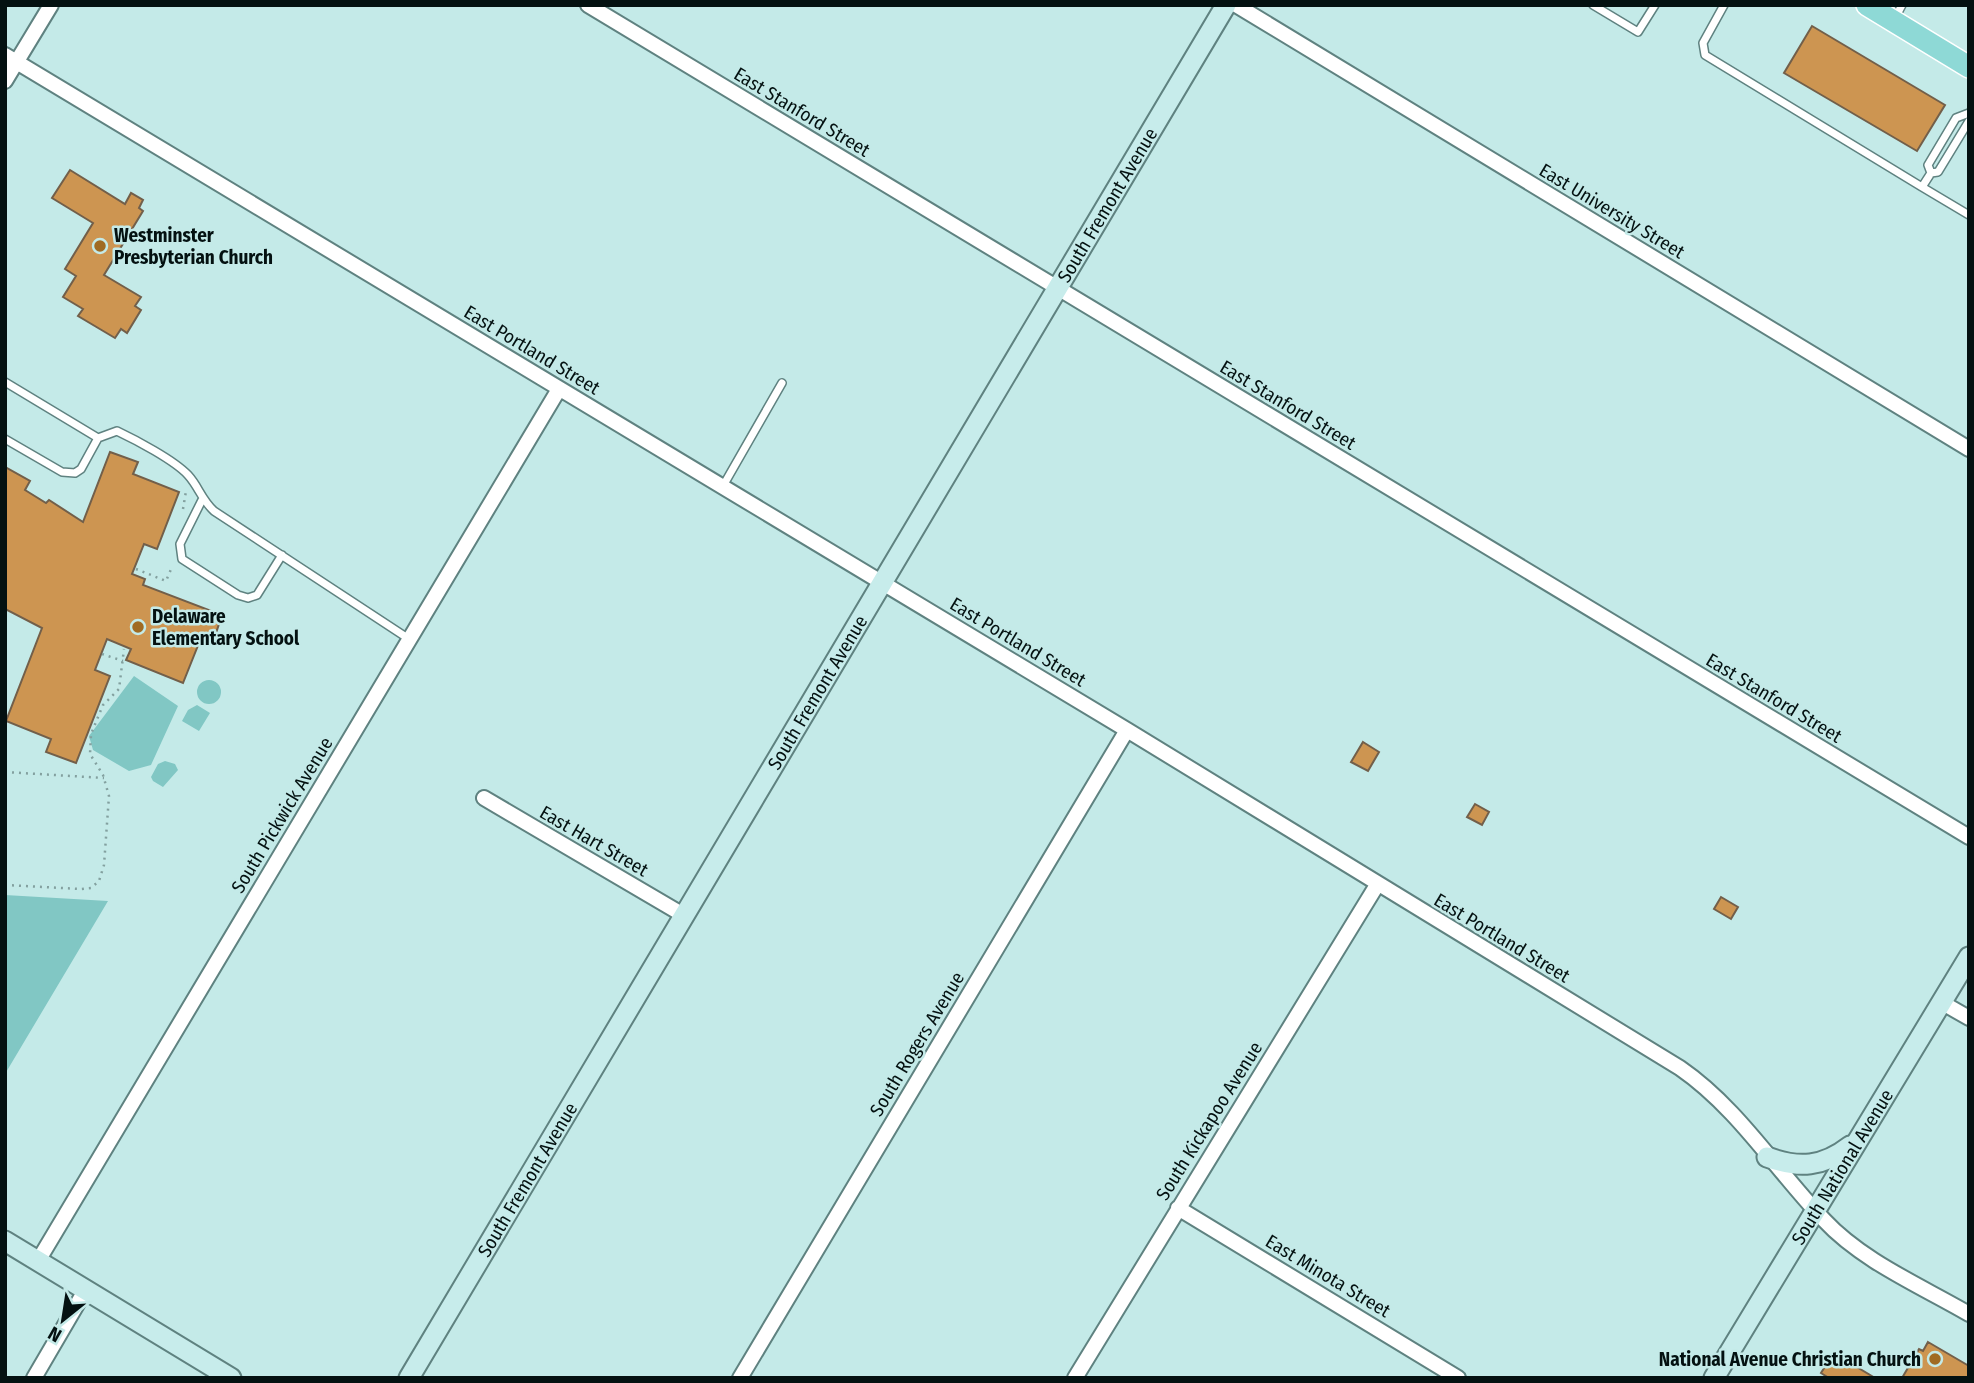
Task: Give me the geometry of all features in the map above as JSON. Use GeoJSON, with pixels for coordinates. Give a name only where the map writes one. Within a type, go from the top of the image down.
{"type":"FeatureCollection","features":[{"type":"Feature","properties":{"kind":"main road"},"geometry":{"type":"LineString","coordinates":[[1867,5],[1898,13],[1969,67]]}},
{"type":"Feature","properties":{"kind":"street"},"geometry":{"type":"LineString","coordinates":[[5,81],[11,59],[51,5]]}},
{"type":"Feature","properties":{"kind":"street","name":"East Stanford Street"},"geometry":{"type":"LineString","coordinates":[[588,5],[1969,837]]}},
{"type":"Feature","properties":{"kind":"street","name":"South Fremont Avenue"},"geometry":{"type":"LineString","coordinates":[[408,1378],[1226,5]]}},
{"type":"Feature","properties":{"kind":"street","name":"East University Street"},"geometry":{"type":"LineString","coordinates":[[1236,5],[1969,449]]}},
{"type":"Feature","properties":{"kind":"street","name":"East Portland Street"},"geometry":{"type":"LineString","coordinates":[[11,59],[1127,730],[1695,1078],[1734,1115],[1767,1157],[1815,1210],[1847,1240],[1969,1314]]}},
{"type":"Feature","properties":{"kind":"street","name":"South Pickwick Avenue"},"geometry":{"type":"LineString","coordinates":[[38,1261],[559,389]]}},
{"type":"Feature","properties":{"kind":"street","name":"South Rogers Avenue"},"geometry":{"type":"LineString","coordinates":[[740,1378],[1127,730]]}},
{"type":"Feature","properties":{"kind":"street","name":"East Hart Street"},"geometry":{"type":"LineString","coordinates":[[484,798],[685,916]]}},
{"type":"Feature","properties":{"kind":"street","name":"South Kickapoo Avenue"},"geometry":{"type":"LineString","coordinates":[[1074,1378],[1377,885]]}},
{"type":"Feature","properties":{"kind":"street","name":"South National Avenue"},"geometry":{"type":"LineString","coordinates":[[1714,1378],[1969,957]]}},
{"type":"Feature","properties":{"kind":"street"},"geometry":{"type":"LineString","coordinates":[[1941,1002],[1969,1018]]}},
{"type":"Feature","properties":{"kind":"street"},"geometry":{"type":"LineString","coordinates":[[1767,1157],[1788,1165],[1819,1164],[1835,1158],[1857,1141]]}},
{"type":"Feature","properties":{"kind":"street","name":"East Minota Street"},"geometry":{"type":"LineString","coordinates":[[1178,1208],[1458,1378]]}},
{"type":"Feature","properties":{"kind":"street"},"geometry":{"type":"LineString","coordinates":[[5,1241],[232,1378]]}},
{"type":"Feature","properties":{"kind":"street"},"geometry":{"type":"LineString","coordinates":[[34,1378],[86,1289]]}},
{"type":"Feature","properties":{"kind":"lane"},"geometry":{"type":"LineString","coordinates":[[1593,5],[1638,32],[1655,5]]}},
{"type":"Feature","properties":{"kind":"lane"},"geometry":{"type":"LineString","coordinates":[[1724,5],[1703,43],[1705,55],[1969,215]]}},
{"type":"Feature","properties":{"kind":"lane"},"geometry":{"type":"LineString","coordinates":[[1931,173],[1928,165],[1956,118],[1969,113]]}},
{"type":"Feature","properties":{"kind":"lane"},"geometry":{"type":"LineString","coordinates":[[1922,187],[1931,173],[1938,172],[1969,121]]}},
{"type":"Feature","properties":{"kind":"lane"},"geometry":{"type":"LineString","coordinates":[[5,382],[98,438]]}},
{"type":"Feature","properties":{"kind":"lane"},"geometry":{"type":"LineString","coordinates":[[723,487],[782,383]]}},
{"type":"Feature","properties":{"kind":"lane"},"geometry":{"type":"LineString","coordinates":[[5,439],[62,472],[75,473],[82,469],[98,438],[117,432],[128,437],[187,474],[202,500],[410,639]]}},
{"type":"Feature","properties":{"kind":"lane"},"geometry":{"type":"LineString","coordinates":[[202,500],[180,544],[182,559],[248,598],[257,595],[282,555]]}},
{"type":"Feature","properties":{"kind":"path"},"geometry":{"type":"LineString","coordinates":[[5,884],[81,889],[95,885],[104,865],[109,796],[104,778],[90,754],[91,734],[103,705],[119,689],[124,649]]}},
{"type":"Feature","properties":{"kind":"path"},"geometry":{"type":"LineString","coordinates":[[102,654],[123,661]]}},
{"type":"Feature","properties":{"kind":"path"},"geometry":{"type":"LineString","coordinates":[[5,772],[104,778]]}},
{"type":"Feature","properties":{"kind":"shaded area"},"geometry":{"type":"Polygon","coordinates":[[[134,676],[178,706],[151,765],[129,771],[93,750],[89,736],[134,676]]]}},
{"type":"Feature","properties":{"kind":"shaded area"},"geometry":{"type":"Polygon","coordinates":[[[209,680],[218,683],[221,692],[218,701],[209,704],[200,701],[197,692],[200,683],[209,680]]]}},
{"type":"Feature","properties":{"kind":"shaded area"},"geometry":{"type":"Polygon","coordinates":[[[197,705],[210,713],[199,731],[182,721],[188,710],[197,705]]]}},
{"type":"Feature","properties":{"kind":"shaded area"},"geometry":{"type":"Polygon","coordinates":[[[165,761],[175,764],[178,770],[163,787],[151,777],[158,764],[165,761]]]}},
{"type":"Feature","properties":{"kind":"shaded area"},"geometry":{"type":"Polygon","coordinates":[[[5,895],[108,901],[5,1074],[5,895]]]}},
{"type":"Feature","properties":{"kind":"building"},"geometry":{"type":"Polygon","coordinates":[[[1812,26],[1945,105],[1917,151],[1784,73],[1812,26]]]}},
{"type":"Feature","properties":{"kind":"building","name":"Westminster Presbyterian Church"},"geometry":{"type":"Polygon","coordinates":[[[70,170],[125,204],[131,193],[143,200],[139,208],[143,211],[104,275],[141,297],[135,306],[141,310],[127,333],[121,329],[115,338],[78,316],[83,309],[63,297],[76,276],[65,269],[93,223],[52,198],[70,170]]]}},
{"type":"Feature","properties":{"kind":"building"},"geometry":{"type":"Polygon","coordinates":[[[110,452],[138,462],[133,474],[179,492],[157,549],[144,544],[132,574],[145,579],[143,585],[222,615],[213,642],[201,638],[183,683],[126,660],[131,649],[107,639],[95,670],[110,676],[76,763],[46,752],[51,739],[6,721],[42,628],[5,609],[5,467],[30,481],[25,490],[46,503],[49,500],[83,522],[110,452]]]}},
{"type":"Feature","properties":{"kind":"building"},"geometry":{"type":"Polygon","coordinates":[[[1363,742],[1379,752],[1368,771],[1351,762],[1363,742]]]}},
{"type":"Feature","properties":{"kind":"building"},"geometry":{"type":"Polygon","coordinates":[[[1475,804],[1489,812],[1482,825],[1467,817],[1475,804]]]}},
{"type":"Feature","properties":{"kind":"building"},"geometry":{"type":"Polygon","coordinates":[[[1721,897],[1738,907],[1731,919],[1714,909],[1721,897]]]}},
{"type":"Feature","properties":{"kind":"building","name":"National Avenue Christian Church"},"geometry":{"type":"Polygon","coordinates":[[[1928,1342],[1969,1366],[1969,1378],[1902,1378],[1919,1349],[1923,1351],[1928,1342]]]}},
{"type":"Feature","properties":{"kind":"building","name":"National Avenue Christian Church"},"geometry":{"type":"Polygon","coordinates":[[[1831,1357],[1838,1361],[1840,1357],[1875,1378],[1829,1378],[1821,1373],[1831,1357]]]}},
{"type":"Feature","properties":{"kind":"place","name":"Westminster Presbyterian Church"},"geometry":{"type":"Point","coordinates":[100,246]}},
{"type":"Feature","properties":{"kind":"place","name":"Delaware Elementary School"},"geometry":{"type":"Point","coordinates":[138,627]}},
{"type":"Feature","properties":{"kind":"place","name":"National Avenue Christian Church"},"geometry":{"type":"Point","coordinates":[1935,1359]}}]}
